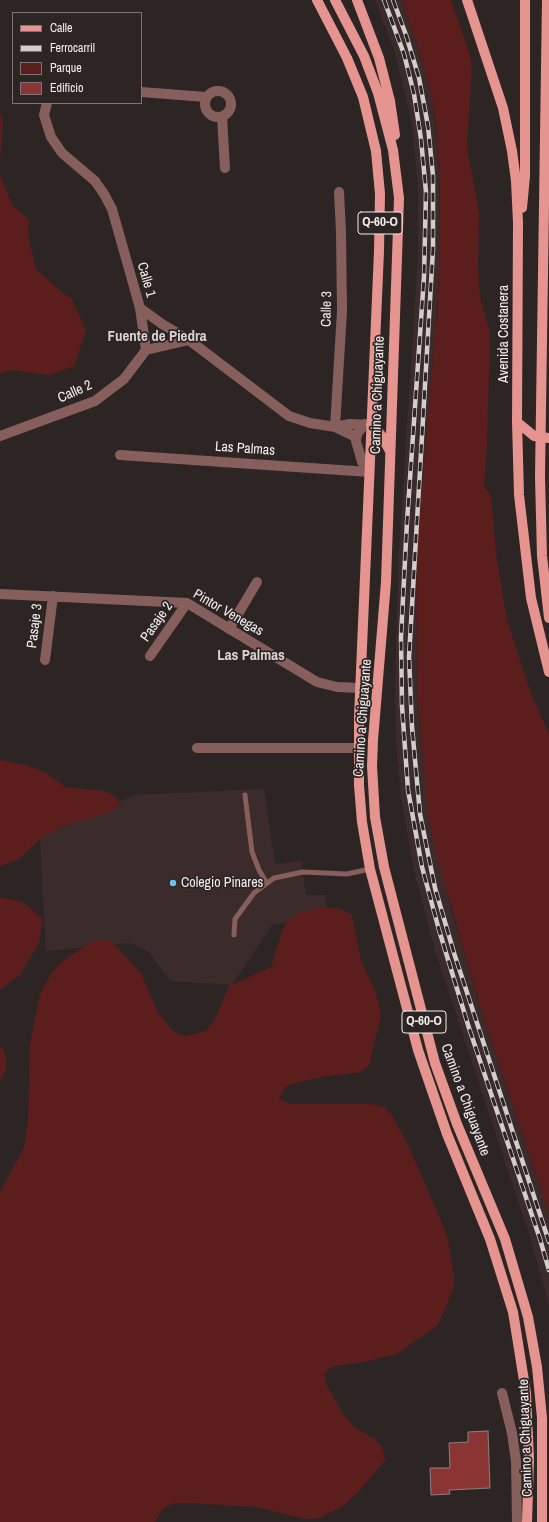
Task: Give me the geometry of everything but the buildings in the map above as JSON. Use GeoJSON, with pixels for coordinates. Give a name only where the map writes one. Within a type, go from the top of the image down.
{"type":"FeatureCollection","features":[{"type":"Feature","properties":{"kind":"main road"},"geometry":{"type":"LineString","coordinates":[[311,0],[333,30]]}},
{"type":"Feature","properties":{"kind":"main road","name":"Camino a Chiguayante"},"geometry":{"type":"LineString","coordinates":[[317,0],[347,58],[363,97],[373,136],[379,179],[380,235],[368,424],[369,472],[358,748],[360,803],[370,869],[424,1070],[449,1140],[492,1245],[513,1312],[526,1393],[529,1452],[527,1522]]}},
{"type":"Feature","properties":{"kind":"main road","name":"Camino a Chiguayante"},"geometry":{"type":"LineString","coordinates":[[335,0],[364,56],[378,93],[389,132],[398,183],[399,217],[384,622],[372,746],[375,817],[384,867],[435,1063],[457,1124],[505,1239],[528,1317],[537,1367],[542,1418],[542,1522]]}},
{"type":"Feature","properties":{"kind":"main road"},"geometry":{"type":"LineString","coordinates":[[357,0],[373,39],[390,101],[396,138],[398,183]]}},
{"type":"Feature","properties":{"kind":"main road","name":"Avenida Costanera"},"geometry":{"type":"LineString","coordinates":[[467,0],[507,125],[516,181],[518,224],[518,474],[524,552],[533,611],[549,672]]}},
{"type":"Feature","properties":{"kind":"main road"},"geometry":{"type":"LineString","coordinates":[[518,224],[523,202],[525,176],[525,0]]}},
{"type":"Feature","properties":{"kind":"main road"},"geometry":{"type":"LineString","coordinates":[[546,0],[543,199],[544,438],[542,556],[549,618]]}},
{"type":"Feature","properties":{"kind":"main road"},"geometry":{"type":"LineString","coordinates":[[543,199],[549,238]]}},
{"type":"Feature","properties":{"kind":"main road"},"geometry":{"type":"LineString","coordinates":[[517,422],[529,433],[544,438]]}},
{"type":"Feature","properties":{"kind":"main road"},"geometry":{"type":"LineString","coordinates":[[368,424],[381,435],[390,451]]}},
{"type":"Feature","properties":{"kind":"street"},"geometry":{"type":"LineString","coordinates":[[217,91],[223,92],[231,101],[231,108],[228,113],[222,117],[214,117],[207,113],[204,105],[206,97],[217,91]]}},
{"type":"Feature","properties":{"kind":"street"},"geometry":{"type":"LineString","coordinates":[[142,92],[206,97]]}},
{"type":"Feature","properties":{"kind":"street","name":"Calle 1"},"geometry":{"type":"LineString","coordinates":[[47,104],[44,115],[51,137],[62,153],[95,181],[112,209],[140,308],[162,324],[189,340],[289,416],[310,423],[335,427],[356,437]]}},
{"type":"Feature","properties":{"kind":"street"},"geometry":{"type":"LineString","coordinates":[[222,117],[225,168]]}},
{"type":"Feature","properties":{"kind":"street","name":"Calle 3"},"geometry":{"type":"LineString","coordinates":[[335,427],[342,311],[341,232],[338,192]]}},
{"type":"Feature","properties":{"kind":"street"},"geometry":{"type":"LineString","coordinates":[[140,308],[146,350],[189,340]]}},
{"type":"Feature","properties":{"kind":"street","name":"Calle 2"},"geometry":{"type":"LineString","coordinates":[[0,436],[95,401],[124,379],[146,350]]}},
{"type":"Feature","properties":{"kind":"street","name":"Calle 1"},"geometry":{"type":"LineString","coordinates":[[335,427],[350,424],[368,424]]}},
{"type":"Feature","properties":{"kind":"street"},"geometry":{"type":"LineString","coordinates":[[368,424],[359,430],[356,437],[358,450],[369,472]]}},
{"type":"Feature","properties":{"kind":"street","name":"Las Palmas"},"geometry":{"type":"LineString","coordinates":[[120,455],[369,472]]}},
{"type":"Feature","properties":{"kind":"street"},"geometry":{"type":"LineString","coordinates":[[229,629],[257,582]]}},
{"type":"Feature","properties":{"kind":"street","name":"Pintor Venegas"},"geometry":{"type":"LineString","coordinates":[[0,594],[187,603],[317,682],[337,687],[360,688]]}},
{"type":"Feature","properties":{"kind":"street","name":"Pasaje 3"},"geometry":{"type":"LineString","coordinates":[[45,660],[53,596]]}},
{"type":"Feature","properties":{"kind":"street","name":"Pasaje 2"},"geometry":{"type":"LineString","coordinates":[[150,656],[187,603]]}},
{"type":"Feature","properties":{"kind":"street"},"geometry":{"type":"LineString","coordinates":[[197,748],[358,748]]}},
{"type":"Feature","properties":{"kind":"street"},"geometry":{"type":"LineString","coordinates":[[502,1393],[512,1433],[516,1461],[517,1522]]}},
{"type":"Feature","properties":{"kind":"lane"},"geometry":{"type":"LineString","coordinates":[[245,795],[252,852],[259,870],[266,882]]}},
{"type":"Feature","properties":{"kind":"lane"},"geometry":{"type":"LineString","coordinates":[[234,934],[235,919],[254,893],[266,882],[281,876],[303,872],[347,874],[370,869]]}},
{"type":"Feature","properties":{"kind":"shaded area"},"geometry":{"type":"Polygon","coordinates":[[[375,0],[402,0],[419,50],[432,98],[438,154],[440,225],[438,297],[416,559],[417,690],[422,755],[449,903],[479,1003],[549,1215],[549,1306],[531,1240],[435,951],[414,870],[401,797],[396,741],[395,686],[399,551],[418,255],[418,190],[413,131],[407,102],[394,50],[375,0]]]}},
{"type":"Feature","properties":{"kind":"shaded area","name":"Colegio Pinares"},"geometry":{"type":"Polygon","coordinates":[[[264,789],[275,864],[301,861],[306,895],[325,895],[327,916],[272,925],[232,985],[170,981],[149,952],[130,943],[46,951],[40,837],[135,795],[264,789]]]}},
{"type":"Feature","properties":{"kind":"green space"},"geometry":{"type":"Polygon","coordinates":[[[402,0],[451,0],[472,65],[467,148],[479,212],[478,266],[480,297],[490,334],[487,445],[484,486],[491,496],[496,553],[507,620],[531,694],[549,734],[549,1215],[479,1003],[437,857],[428,816],[417,690],[416,559],[438,297],[440,191],[436,124],[432,98],[419,50],[402,0]]]}},
{"type":"Feature","properties":{"kind":"green space"},"geometry":{"type":"Polygon","coordinates":[[[0,113],[3,123],[0,161],[0,113]]]}},
{"type":"Feature","properties":{"kind":"green space"},"geometry":{"type":"Polygon","coordinates":[[[0,175],[12,205],[29,219],[28,232],[36,269],[72,299],[86,331],[74,366],[50,375],[11,370],[0,374],[0,175]]]}},
{"type":"Feature","properties":{"kind":"green space"},"geometry":{"type":"Polygon","coordinates":[[[0,760],[25,765],[47,773],[65,787],[103,791],[113,795],[121,804],[110,812],[61,827],[39,840],[18,860],[0,866],[0,760]]]}},
{"type":"Feature","properties":{"kind":"green space"},"geometry":{"type":"Polygon","coordinates":[[[0,898],[11,899],[24,903],[43,919],[39,943],[20,975],[0,990],[0,898]]]}},
{"type":"Feature","properties":{"kind":"green space"},"geometry":{"type":"Polygon","coordinates":[[[319,907],[342,909],[352,915],[361,960],[376,993],[381,1015],[369,1066],[358,1073],[327,1076],[286,1086],[279,1098],[289,1104],[370,1104],[383,1107],[392,1115],[409,1147],[440,1218],[448,1239],[454,1277],[453,1289],[438,1325],[397,1354],[360,1363],[334,1366],[324,1373],[326,1384],[343,1413],[354,1427],[375,1439],[382,1447],[385,1460],[360,1490],[342,1507],[319,1518],[306,1519],[256,1507],[174,1503],[163,1509],[155,1522],[0,1522],[0,1192],[24,1147],[28,1120],[30,1044],[40,994],[51,973],[68,957],[92,942],[103,939],[113,943],[141,973],[158,1012],[173,1031],[184,1036],[195,1034],[207,1030],[215,1020],[229,986],[271,967],[282,931],[288,921],[297,914],[319,907]]]}},
{"type":"Feature","properties":{"kind":"green space"},"geometry":{"type":"Polygon","coordinates":[[[0,1048],[3,1048],[6,1060],[5,1071],[0,1081],[0,1048]]]}},
{"type":"Feature","properties":{"kind":"railway"},"geometry":{"type":"LineString","coordinates":[[384,0],[404,54],[414,94],[421,139],[426,192],[424,277],[407,522],[401,637],[402,706],[408,790],[422,867],[439,930],[469,1028],[549,1270]]}},
{"type":"Feature","properties":{"kind":"railway"},"geometry":{"type":"LineString","coordinates":[[393,0],[406,35],[419,78],[428,126],[433,176],[433,249],[409,657],[412,727],[420,814],[435,888],[454,953],[549,1242]]}},
{"type":"Feature","properties":{"kind":"place","name":"Colegio Pinares"},"geometry":{"type":"Point","coordinates":[173,883]}},
{"type":"Feature","properties":{"kind":"district","name":"Fuente de Piedra"},"geometry":{"type":"Point","coordinates":[157,337]}},
{"type":"Feature","properties":{"kind":"district","name":"Las Palmas"},"geometry":{"type":"Point","coordinates":[251,656]}}]}
